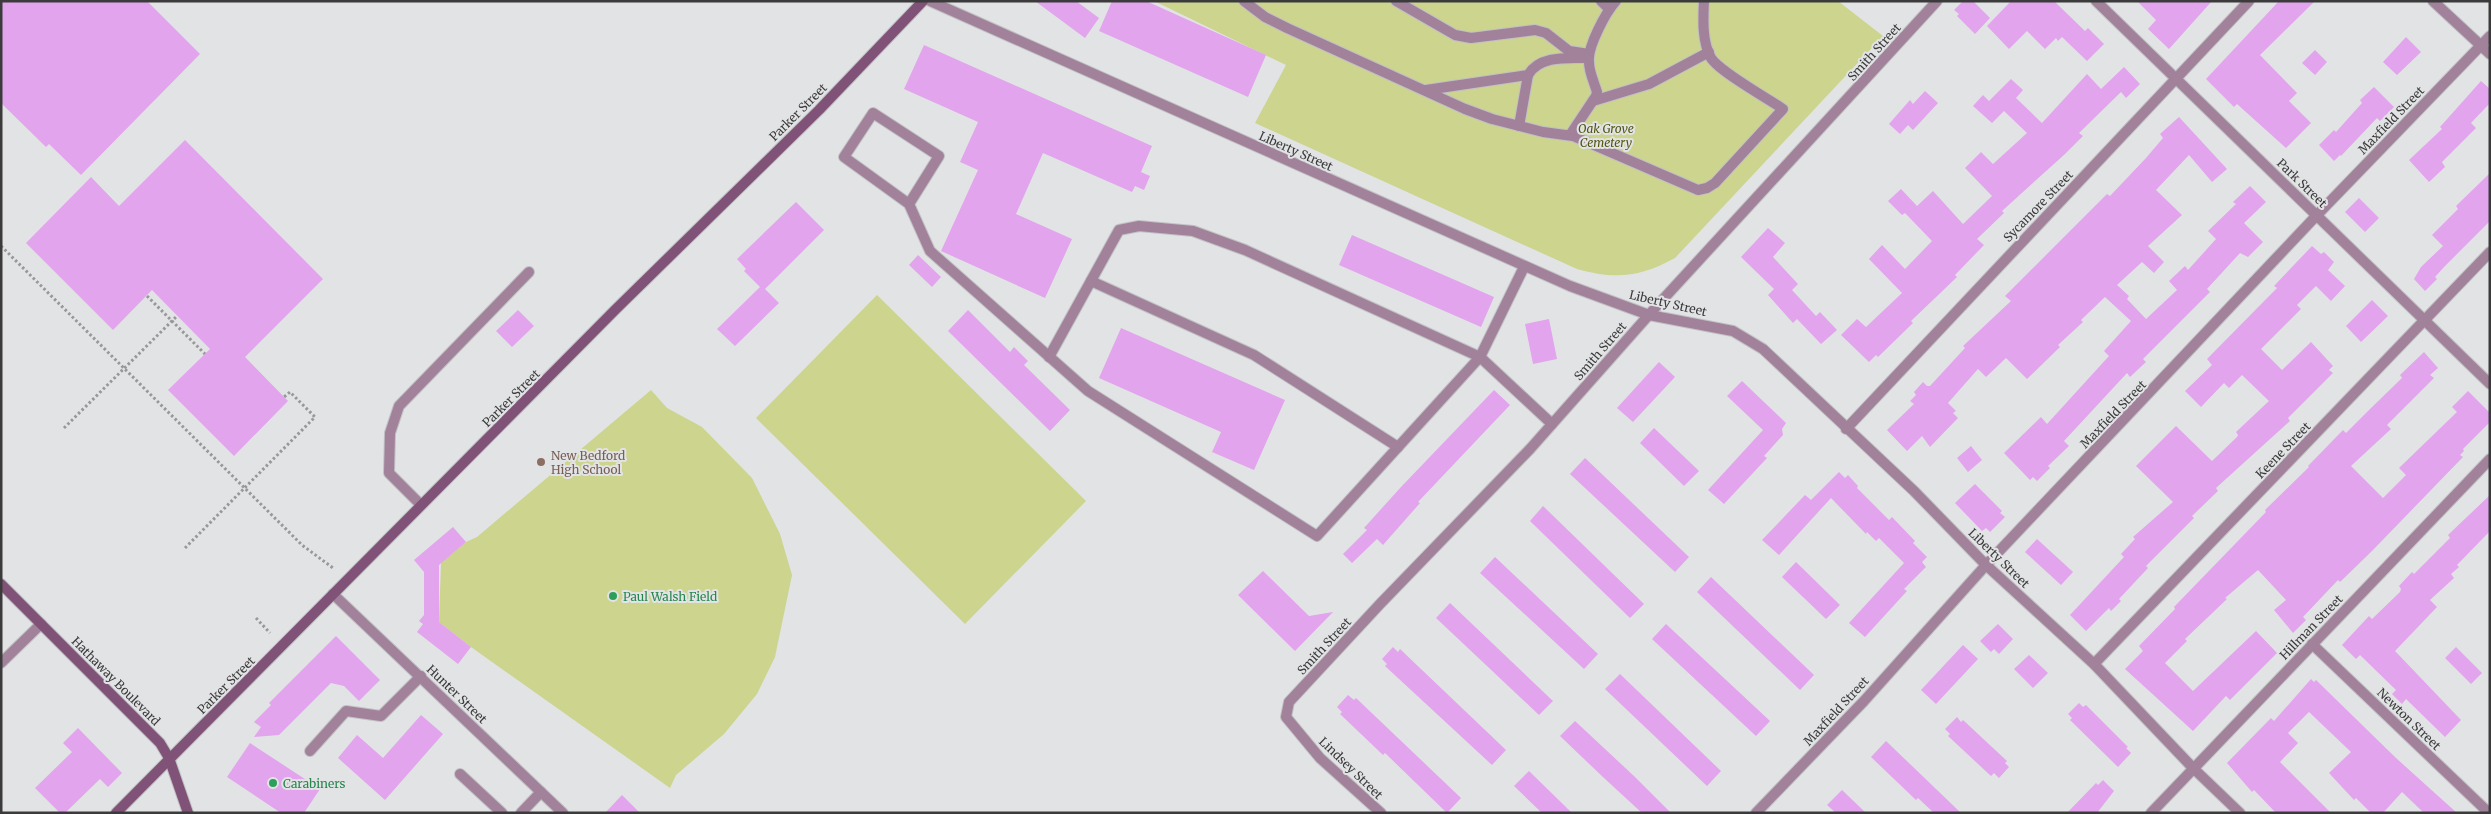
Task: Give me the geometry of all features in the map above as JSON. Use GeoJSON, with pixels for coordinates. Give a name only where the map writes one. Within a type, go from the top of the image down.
{"type":"FeatureCollection","features":[{"type":"Feature","properties":{"kind":"main road","name":"Parker Street"},"geometry":{"type":"LineString","coordinates":[[116,813],[654,271],[819,110],[923,1]]}},
{"type":"Feature","properties":{"kind":"main road","name":"Hathaway Boulevard"},"geometry":{"type":"LineString","coordinates":[[1,584],[160,742],[170,758],[188,813]]}},
{"type":"Feature","properties":{"kind":"street","name":"Liberty Street"},"geometry":{"type":"LineString","coordinates":[[930,1],[1524,267],[1596,296],[1649,314],[1722,327],[1743,336],[1776,361],[1914,492],[1986,565],[2094,664],[2193,768],[2240,813]]}},
{"type":"Feature","properties":{"kind":"street"},"geometry":{"type":"LineString","coordinates":[[1244,1],[1265,17],[1287,28],[1492,119],[1543,132],[1570,135],[1698,190],[1708,188],[1783,109],[1720,67],[1709,52],[1703,25],[1704,1]]}},
{"type":"Feature","properties":{"kind":"street"},"geometry":{"type":"LineString","coordinates":[[1396,1],[1455,34],[1471,38],[1535,30],[1546,34],[1569,51],[1589,56]]}},
{"type":"Feature","properties":{"kind":"street"},"geometry":{"type":"LineString","coordinates":[[1601,1],[1609,9]]}},
{"type":"Feature","properties":{"kind":"street"},"geometry":{"type":"LineString","coordinates":[[1570,135],[1597,92],[1589,56],[1609,9],[1616,1]]}},
{"type":"Feature","properties":{"kind":"street","name":"Smith Street"},"geometry":{"type":"LineString","coordinates":[[1286,717],[1289,702],[1552,424],[1649,314],[1937,1]]}},
{"type":"Feature","properties":{"kind":"street","name":"Park Street"},"geometry":{"type":"LineString","coordinates":[[2096,1],[2490,384]]}},
{"type":"Feature","properties":{"kind":"street","name":"Sycamore Street"},"geometry":{"type":"LineString","coordinates":[[1846,429],[2249,1]]}},
{"type":"Feature","properties":{"kind":"street"},"geometry":{"type":"LineString","coordinates":[[2434,1],[2490,54]]}},
{"type":"Feature","properties":{"kind":"street","name":"Maxfield Street"},"geometry":{"type":"LineString","coordinates":[[1756,813],[1864,701],[1986,565],[2317,215],[2490,36]]}},
{"type":"Feature","properties":{"kind":"street"},"geometry":{"type":"LineString","coordinates":[[1593,100],[1649,84],[1709,52]]}},
{"type":"Feature","properties":{"kind":"street"},"geometry":{"type":"LineString","coordinates":[[1519,126],[1528,75],[1532,67],[1543,62],[1561,58],[1589,56]]}},
{"type":"Feature","properties":{"kind":"street"},"geometry":{"type":"LineString","coordinates":[[1425,90],[1528,75]]}},
{"type":"Feature","properties":{"kind":"street"},"geometry":{"type":"LineString","coordinates":[[909,204],[940,156],[873,113],[844,158],[909,204],[930,251],[1088,391],[1317,536],[1480,357],[1524,267]]}},
{"type":"Feature","properties":{"kind":"street"},"geometry":{"type":"LineString","coordinates":[[1049,357],[1119,230],[1139,226],[1193,231],[1245,250],[1480,357],[1552,424]]}},
{"type":"Feature","properties":{"kind":"street","name":"Keene Street"},"geometry":{"type":"LineString","coordinates":[[2094,664],[2490,252]]}},
{"type":"Feature","properties":{"kind":"street"},"geometry":{"type":"LineString","coordinates":[[421,505],[389,473],[390,433],[399,406],[529,272]]}},
{"type":"Feature","properties":{"kind":"street"},"geometry":{"type":"LineString","coordinates":[[1091,281],[1254,355],[1398,447]]}},
{"type":"Feature","properties":{"kind":"street","name":"Hillman Street"},"geometry":{"type":"LineString","coordinates":[[2151,813],[2490,459]]}},
{"type":"Feature","properties":{"kind":"street","name":"Hunter Street"},"geometry":{"type":"LineString","coordinates":[[333,594],[563,813]]}},
{"type":"Feature","properties":{"kind":"street"},"geometry":{"type":"LineString","coordinates":[[1,663],[41,624]]}},
{"type":"Feature","properties":{"kind":"street","name":"Newton Street"},"geometry":{"type":"LineString","coordinates":[[2312,644],[2489,813]]}},
{"type":"Feature","properties":{"kind":"street"},"geometry":{"type":"LineString","coordinates":[[310,751],[346,711],[381,716],[421,676]]}},
{"type":"Feature","properties":{"kind":"street","name":"Lindsey Street"},"geometry":{"type":"LineString","coordinates":[[1286,717],[1320,758],[1381,813]]}},
{"type":"Feature","properties":{"kind":"street"},"geometry":{"type":"LineString","coordinates":[[460,774],[502,813]]}},
{"type":"Feature","properties":{"kind":"street"},"geometry":{"type":"LineString","coordinates":[[521,813],[540,792]]}},
{"type":"Feature","properties":{"kind":"path"},"geometry":{"type":"LineString","coordinates":[[1,246],[308,550],[334,568]]}},
{"type":"Feature","properties":{"kind":"path"},"geometry":{"type":"LineString","coordinates":[[147,296],[205,354]]}},
{"type":"Feature","properties":{"kind":"path"},"geometry":{"type":"LineString","coordinates":[[64,428],[177,316]]}},
{"type":"Feature","properties":{"kind":"path"},"geometry":{"type":"LineString","coordinates":[[185,548],[315,417],[290,392],[284,397]]}},
{"type":"Feature","properties":{"kind":"path"},"geometry":{"type":"LineString","coordinates":[[256,618],[270,633]]}},
{"type":"Feature","properties":{"kind":"green space","name":"Oak Grove Cemetery"},"geometry":{"type":"Polygon","coordinates":[[[1154,1],[1838,1],[1883,36],[1675,258],[1639,273],[1604,275],[1577,269],[1255,123],[1286,65],[1154,1]]]}},
{"type":"Feature","properties":{"kind":"green space"},"geometry":{"type":"Polygon","coordinates":[[[877,295],[1086,501],[965,624],[756,418],[877,295]]]}},
{"type":"Feature","properties":{"kind":"green space","name":"Paul Walsh Field"},"geometry":{"type":"Polygon","coordinates":[[[651,390],[667,408],[702,427],[752,478],[780,534],[792,575],[775,657],[757,694],[724,734],[676,775],[670,788],[471,647],[439,622],[441,563],[466,542],[477,537],[651,390]]]}},
{"type":"Feature","properties":{"kind":"building"},"geometry":{"type":"Polygon","coordinates":[[[1,1],[147,1],[200,54],[81,175],[49,144],[46,147],[1,103],[1,1]]]}},
{"type":"Feature","properties":{"kind":"building"},"geometry":{"type":"Polygon","coordinates":[[[1035,1],[1076,1],[1099,18],[1085,38],[1035,1]]]}},
{"type":"Feature","properties":{"kind":"building"},"geometry":{"type":"Polygon","coordinates":[[[1112,1],[1146,1],[1266,55],[1248,97],[1099,31],[1112,1]]]}},
{"type":"Feature","properties":{"kind":"building"},"geometry":{"type":"Polygon","coordinates":[[[1963,1],[1973,1],[1990,18],[1975,34],[1957,16],[1959,14],[1954,10],[1963,1]]]}},
{"type":"Feature","properties":{"kind":"building"},"geometry":{"type":"Polygon","coordinates":[[[2011,1],[2054,1],[2085,31],[2088,28],[2104,44],[2087,61],[2062,37],[2058,41],[2056,38],[2045,49],[2027,31],[2009,49],[1987,26],[2011,1]]]}},
{"type":"Feature","properties":{"kind":"building"},"geometry":{"type":"Polygon","coordinates":[[[2137,1],[2212,1],[2169,49],[2148,29],[2156,20],[2137,1]]]}},
{"type":"Feature","properties":{"kind":"building"},"geometry":{"type":"Polygon","coordinates":[[[2279,1],[2315,1],[2260,55],[2297,93],[2289,101],[2311,123],[2286,148],[2237,104],[2234,107],[2206,79],[2279,1]]]}},
{"type":"Feature","properties":{"kind":"building"},"geometry":{"type":"Polygon","coordinates":[[[2406,37],[2421,52],[2397,75],[2383,62],[2406,37]]]}},
{"type":"Feature","properties":{"kind":"building"},"geometry":{"type":"Polygon","coordinates":[[[924,45],[1152,146],[1141,172],[1150,176],[1144,190],[1135,186],[1132,192],[1043,153],[1016,214],[1072,239],[1045,298],[941,251],[978,170],[960,162],[978,122],[904,89],[924,45]]]}},
{"type":"Feature","properties":{"kind":"building"},"geometry":{"type":"Polygon","coordinates":[[[2315,50],[2327,62],[2315,75],[2302,63],[2315,50]]]}},
{"type":"Feature","properties":{"kind":"building"},"geometry":{"type":"Polygon","coordinates":[[[2124,67],[2140,84],[2126,98],[2121,92],[2079,133],[2083,136],[2065,154],[2002,211],[2004,213],[1977,239],[1984,245],[1955,275],[1957,277],[1911,321],[1913,323],[1878,357],[1876,355],[1869,362],[1841,335],[1857,319],[1866,327],[1902,293],[1869,259],[1882,245],[1905,269],[1932,241],[1905,213],[1902,215],[1888,201],[1901,189],[1917,206],[1933,191],[1963,224],[1992,196],[1965,168],[1981,152],[1993,164],[2027,133],[2004,111],[1992,123],[1973,106],[1983,95],[1989,101],[2011,79],[2023,90],[2016,98],[2042,123],[2087,74],[2101,89],[2124,67]]]}},
{"type":"Feature","properties":{"kind":"building"},"geometry":{"type":"Polygon","coordinates":[[[2481,81],[2490,89],[2490,103],[2471,123],[2476,128],[2442,162],[2445,167],[2429,182],[2409,160],[2442,129],[2440,127],[2481,81]]]}},
{"type":"Feature","properties":{"kind":"building"},"geometry":{"type":"Polygon","coordinates":[[[2374,87],[2394,107],[2380,121],[2377,118],[2334,161],[2319,145],[2334,130],[2336,132],[2362,103],[2360,100],[2374,87]]]}},
{"type":"Feature","properties":{"kind":"building"},"geometry":{"type":"Polygon","coordinates":[[[1925,91],[1938,103],[1913,130],[1908,125],[1900,134],[1889,124],[1910,100],[1913,104],[1925,91]]]}},
{"type":"Feature","properties":{"kind":"building"},"geometry":{"type":"Polygon","coordinates":[[[2179,117],[2227,169],[2212,182],[2189,155],[2156,190],[2182,215],[2148,246],[2164,262],[2154,273],[2142,262],[2117,285],[2129,296],[2127,299],[2146,319],[2177,290],[2169,281],[2185,266],[2188,270],[2216,239],[2208,231],[2236,204],[2233,202],[2250,186],[2266,202],[2244,223],[2263,242],[2248,257],[2240,253],[2207,289],[2210,292],[2143,359],[2146,362],[2130,377],[2127,373],[2064,441],[2069,446],[2048,466],[2050,468],[2037,481],[2033,477],[2030,480],[2004,453],[2041,417],[2047,424],[2109,356],[2104,351],[2131,321],[2105,297],[2081,320],[2083,322],[2058,345],[2060,347],[2027,379],[2006,358],[1986,377],[1978,369],[1948,403],[1956,411],[1953,413],[1958,418],[1930,447],[1922,436],[1907,451],[1887,430],[1914,404],[1910,401],[1916,395],[1914,392],[1923,382],[1930,386],[1965,348],[1963,346],[2011,301],[2005,296],[2107,194],[2110,196],[2163,138],[2160,134],[2179,117]]]}},
{"type":"Feature","properties":{"kind":"building"},"geometry":{"type":"Polygon","coordinates":[[[185,140],[323,279],[245,357],[288,401],[234,456],[168,390],[210,349],[152,290],[113,330],[26,243],[91,177],[119,206],[185,140]]]}},
{"type":"Feature","properties":{"kind":"building"},"geometry":{"type":"Polygon","coordinates":[[[2490,173],[2490,221],[2445,266],[2435,277],[2437,279],[2425,291],[2414,279],[2421,267],[2443,246],[2432,235],[2458,209],[2456,206],[2490,173]]]}},
{"type":"Feature","properties":{"kind":"building"},"geometry":{"type":"Polygon","coordinates":[[[2359,198],[2379,218],[2365,232],[2345,212],[2359,198]]]}},
{"type":"Feature","properties":{"kind":"building"},"geometry":{"type":"Polygon","coordinates":[[[796,202],[824,230],[765,289],[779,303],[735,346],[717,329],[760,287],[744,271],[746,269],[737,259],[796,202]]]}},
{"type":"Feature","properties":{"kind":"building"},"geometry":{"type":"Polygon","coordinates":[[[1768,228],[1785,243],[1773,257],[1798,284],[1792,290],[1816,316],[1820,312],[1837,330],[1821,344],[1797,319],[1793,323],[1768,295],[1774,289],[1741,257],[1768,228]]]}},
{"type":"Feature","properties":{"kind":"building"},"geometry":{"type":"Polygon","coordinates":[[[1352,235],[1494,297],[1481,327],[1339,265],[1352,235]]]}},
{"type":"Feature","properties":{"kind":"building"},"geometry":{"type":"Polygon","coordinates":[[[2312,246],[2321,254],[2324,252],[2334,262],[2328,270],[2345,286],[2331,301],[2316,286],[2297,305],[2301,309],[2261,349],[2282,370],[2311,342],[2333,366],[2329,370],[2333,373],[2288,418],[2290,421],[2216,488],[2218,491],[2146,566],[2148,568],[2119,599],[2121,601],[2111,611],[2109,608],[2086,631],[2070,615],[2124,557],[2121,554],[2135,539],[2133,537],[2173,502],[2136,466],[2176,426],[2212,461],[2237,437],[2236,432],[2269,401],[2242,375],[2229,388],[2224,383],[2201,407],[2185,391],[2212,365],[2207,359],[2277,288],[2274,286],[2312,246]]]}},
{"type":"Feature","properties":{"kind":"building"},"geometry":{"type":"Polygon","coordinates":[[[918,255],[941,277],[932,287],[909,265],[918,255]]]}},
{"type":"Feature","properties":{"kind":"building"},"geometry":{"type":"Polygon","coordinates":[[[2372,300],[2388,316],[2361,342],[2346,326],[2372,300]]]}},
{"type":"Feature","properties":{"kind":"building"},"geometry":{"type":"Polygon","coordinates":[[[518,310],[534,326],[512,347],[496,331],[518,310]]]}},
{"type":"Feature","properties":{"kind":"building"},"geometry":{"type":"Polygon","coordinates":[[[968,310],[1010,352],[1014,347],[1028,361],[1024,365],[1070,410],[1050,431],[948,331],[968,310]]]}},
{"type":"Feature","properties":{"kind":"building"},"geometry":{"type":"Polygon","coordinates":[[[1549,319],[1557,359],[1533,364],[1525,324],[1549,319]]]}},
{"type":"Feature","properties":{"kind":"building"},"geometry":{"type":"Polygon","coordinates":[[[1121,328],[1285,400],[1254,470],[1212,452],[1221,432],[1099,378],[1121,328]]]}},
{"type":"Feature","properties":{"kind":"building"},"geometry":{"type":"Polygon","coordinates":[[[2424,352],[2438,368],[2430,375],[2434,378],[2387,425],[2391,429],[2351,466],[2383,498],[2406,475],[2399,468],[2457,412],[2452,407],[2468,391],[2490,413],[2490,422],[2463,449],[2464,451],[2460,455],[2463,457],[2372,551],[2340,582],[2338,580],[2303,617],[2306,620],[2293,633],[2274,610],[2286,600],[2258,570],[2225,598],[2227,599],[2185,639],[2187,641],[2165,663],[2193,691],[2256,631],[2277,653],[2230,700],[2226,696],[2193,731],[2125,669],[2143,651],[2139,646],[2266,512],[2265,510],[2343,430],[2346,433],[2402,378],[2400,375],[2424,352]]]}},
{"type":"Feature","properties":{"kind":"building"},"geometry":{"type":"Polygon","coordinates":[[[1659,362],[1675,377],[1633,422],[1617,408],[1659,362]]]}},
{"type":"Feature","properties":{"kind":"building"},"geometry":{"type":"Polygon","coordinates":[[[1742,381],[1786,423],[1782,429],[1783,435],[1764,456],[1767,458],[1724,504],[1708,490],[1763,430],[1727,396],[1742,381]]]}},
{"type":"Feature","properties":{"kind":"building"},"geometry":{"type":"Polygon","coordinates":[[[1494,390],[1510,405],[1418,502],[1420,503],[1383,545],[1377,539],[1352,563],[1343,554],[1367,530],[1364,528],[1494,390]]]}},
{"type":"Feature","properties":{"kind":"building"},"geometry":{"type":"Polygon","coordinates":[[[1654,428],[1699,471],[1684,486],[1640,443],[1654,428]]]}},
{"type":"Feature","properties":{"kind":"building"},"geometry":{"type":"Polygon","coordinates":[[[1971,446],[1982,460],[1968,472],[1957,458],[1971,446]]]}},
{"type":"Feature","properties":{"kind":"building"},"geometry":{"type":"Polygon","coordinates":[[[1585,458],[1689,557],[1675,572],[1570,474],[1585,458]]]}},
{"type":"Feature","properties":{"kind":"building"},"geometry":{"type":"Polygon","coordinates":[[[1839,472],[1845,478],[1848,475],[1858,486],[1857,488],[1889,520],[1892,517],[1915,541],[1913,543],[1927,557],[1922,562],[1926,567],[1904,589],[1907,591],[1865,637],[1849,623],[1904,563],[1879,538],[1876,541],[1867,532],[1866,534],[1831,498],[1779,555],[1762,540],[1805,495],[1811,500],[1839,472]]]}},
{"type":"Feature","properties":{"kind":"building"},"geometry":{"type":"Polygon","coordinates":[[[1975,484],[2002,511],[2000,513],[2005,517],[1990,532],[1986,528],[1982,531],[1955,503],[1975,484]]]}},
{"type":"Feature","properties":{"kind":"building"},"geometry":{"type":"Polygon","coordinates":[[[2490,495],[2490,531],[2457,565],[2459,567],[2451,574],[2454,578],[2430,600],[2437,607],[2395,651],[2461,720],[2445,737],[2406,699],[2402,704],[2392,694],[2396,690],[2360,655],[2356,659],[2342,645],[2369,616],[2372,619],[2400,592],[2399,586],[2412,572],[2414,574],[2450,538],[2448,535],[2490,495]]]}},
{"type":"Feature","properties":{"kind":"building"},"geometry":{"type":"Polygon","coordinates":[[[1543,506],[1644,604],[1630,618],[1530,521],[1543,506]]]}},
{"type":"Feature","properties":{"kind":"building"},"geometry":{"type":"Polygon","coordinates":[[[453,527],[466,542],[439,565],[439,622],[471,647],[458,664],[417,632],[423,624],[419,621],[424,615],[424,572],[414,560],[453,527]]]}},
{"type":"Feature","properties":{"kind":"building"},"geometry":{"type":"Polygon","coordinates":[[[2037,539],[2073,572],[2061,585],[2025,552],[2037,539]]]}},
{"type":"Feature","properties":{"kind":"building"},"geometry":{"type":"Polygon","coordinates":[[[1495,557],[1598,654],[1584,669],[1480,573],[1495,557]]]}},
{"type":"Feature","properties":{"kind":"building"},"geometry":{"type":"Polygon","coordinates":[[[1796,562],[1840,605],[1826,619],[1782,577],[1796,562]]]}},
{"type":"Feature","properties":{"kind":"building"},"geometry":{"type":"Polygon","coordinates":[[[1263,571],[1309,616],[1333,612],[1295,651],[1238,595],[1263,571]]]}},
{"type":"Feature","properties":{"kind":"building"},"geometry":{"type":"Polygon","coordinates":[[[1711,577],[1814,675],[1800,690],[1697,592],[1711,577]]]}},
{"type":"Feature","properties":{"kind":"building"},"geometry":{"type":"Polygon","coordinates":[[[1450,603],[1553,701],[1539,715],[1436,618],[1450,603]]]}},
{"type":"Feature","properties":{"kind":"building"},"geometry":{"type":"Polygon","coordinates":[[[1666,624],[1770,721],[1756,736],[1652,639],[1666,624]]]}},
{"type":"Feature","properties":{"kind":"building"},"geometry":{"type":"Polygon","coordinates":[[[1998,624],[2013,639],[1999,654],[1994,649],[1991,652],[1980,641],[1998,624]]]}},
{"type":"Feature","properties":{"kind":"building"},"geometry":{"type":"Polygon","coordinates":[[[336,636],[380,680],[359,701],[344,686],[331,683],[279,735],[254,737],[261,727],[254,722],[271,705],[269,703],[336,636]]]}},
{"type":"Feature","properties":{"kind":"building"},"geometry":{"type":"Polygon","coordinates":[[[1963,645],[1978,659],[1936,704],[1921,690],[1963,645]]]}},
{"type":"Feature","properties":{"kind":"building"},"geometry":{"type":"Polygon","coordinates":[[[1393,647],[1398,652],[1400,649],[1506,750],[1492,765],[1385,666],[1387,664],[1382,659],[1393,647]]]}},
{"type":"Feature","properties":{"kind":"building"},"geometry":{"type":"Polygon","coordinates":[[[2456,647],[2482,673],[2471,684],[2445,658],[2456,647]]]}},
{"type":"Feature","properties":{"kind":"building"},"geometry":{"type":"Polygon","coordinates":[[[2029,655],[2048,673],[2033,688],[2014,669],[2029,655]]]}},
{"type":"Feature","properties":{"kind":"building"},"geometry":{"type":"Polygon","coordinates":[[[1620,674],[1721,771],[1707,786],[1605,689],[1620,674]]]}},
{"type":"Feature","properties":{"kind":"building"},"geometry":{"type":"Polygon","coordinates":[[[2311,679],[2314,682],[2316,680],[2396,758],[2457,813],[2424,813],[2402,792],[2383,813],[2371,813],[2356,798],[2354,800],[2329,773],[2351,752],[2309,712],[2288,733],[2298,743],[2280,762],[2331,813],[2276,813],[2254,790],[2252,792],[2227,763],[2271,718],[2274,721],[2311,679]]]}},
{"type":"Feature","properties":{"kind":"building"},"geometry":{"type":"Polygon","coordinates":[[[1348,695],[1354,700],[1356,698],[1461,798],[1447,813],[1385,753],[1383,755],[1340,714],[1342,712],[1337,707],[1348,695]]]}},
{"type":"Feature","properties":{"kind":"building"},"geometry":{"type":"Polygon","coordinates":[[[2079,703],[2083,707],[2086,705],[2128,747],[2126,748],[2131,753],[2118,767],[2070,720],[2072,718],[2068,714],[2079,703]]]}},
{"type":"Feature","properties":{"kind":"building"},"geometry":{"type":"Polygon","coordinates":[[[421,715],[443,734],[385,800],[338,758],[357,735],[383,758],[421,715]]]}},
{"type":"Feature","properties":{"kind":"building"},"geometry":{"type":"Polygon","coordinates":[[[1957,717],[1961,722],[1963,720],[2007,761],[2005,763],[2009,767],[1999,778],[1994,773],[1991,776],[1948,736],[1950,734],[1945,729],[1957,717]]]}},
{"type":"Feature","properties":{"kind":"building"},"geometry":{"type":"Polygon","coordinates":[[[1575,721],[1671,813],[1642,813],[1560,736],[1575,721]]]}},
{"type":"Feature","properties":{"kind":"building"},"geometry":{"type":"Polygon","coordinates":[[[78,728],[122,773],[108,787],[100,779],[65,813],[60,813],[35,788],[72,752],[63,743],[78,728]]]}},
{"type":"Feature","properties":{"kind":"building"},"geometry":{"type":"Polygon","coordinates":[[[1886,741],[1961,813],[1934,813],[1918,798],[1916,800],[1871,757],[1886,741]]]}},
{"type":"Feature","properties":{"kind":"building","name":"Carabiners"},"geometry":{"type":"Polygon","coordinates":[[[250,743],[320,789],[304,813],[281,813],[227,777],[250,743]]]}},
{"type":"Feature","properties":{"kind":"building"},"geometry":{"type":"Polygon","coordinates":[[[1529,771],[1572,813],[1542,813],[1514,786],[1529,771]]]}},
{"type":"Feature","properties":{"kind":"building"},"geometry":{"type":"Polygon","coordinates":[[[2103,780],[2114,791],[2097,813],[2067,813],[2096,783],[2098,785],[2103,780]]]}},
{"type":"Feature","properties":{"kind":"building"},"geometry":{"type":"Polygon","coordinates":[[[1842,790],[1866,813],[1836,813],[1827,805],[1842,790]]]}},
{"type":"Feature","properties":{"kind":"building"},"geometry":{"type":"Polygon","coordinates":[[[622,795],[640,813],[605,813],[622,795]]]}},
{"type":"Feature","properties":{"kind":"place","name":"New Bedford High School"},"geometry":{"type":"Point","coordinates":[541,462]}},
{"type":"Feature","properties":{"kind":"place","name":"Paul Walsh Field"},"geometry":{"type":"Point","coordinates":[613,596]}},
{"type":"Feature","properties":{"kind":"place","name":"Carabiners"},"geometry":{"type":"Point","coordinates":[273,783]}}]}
